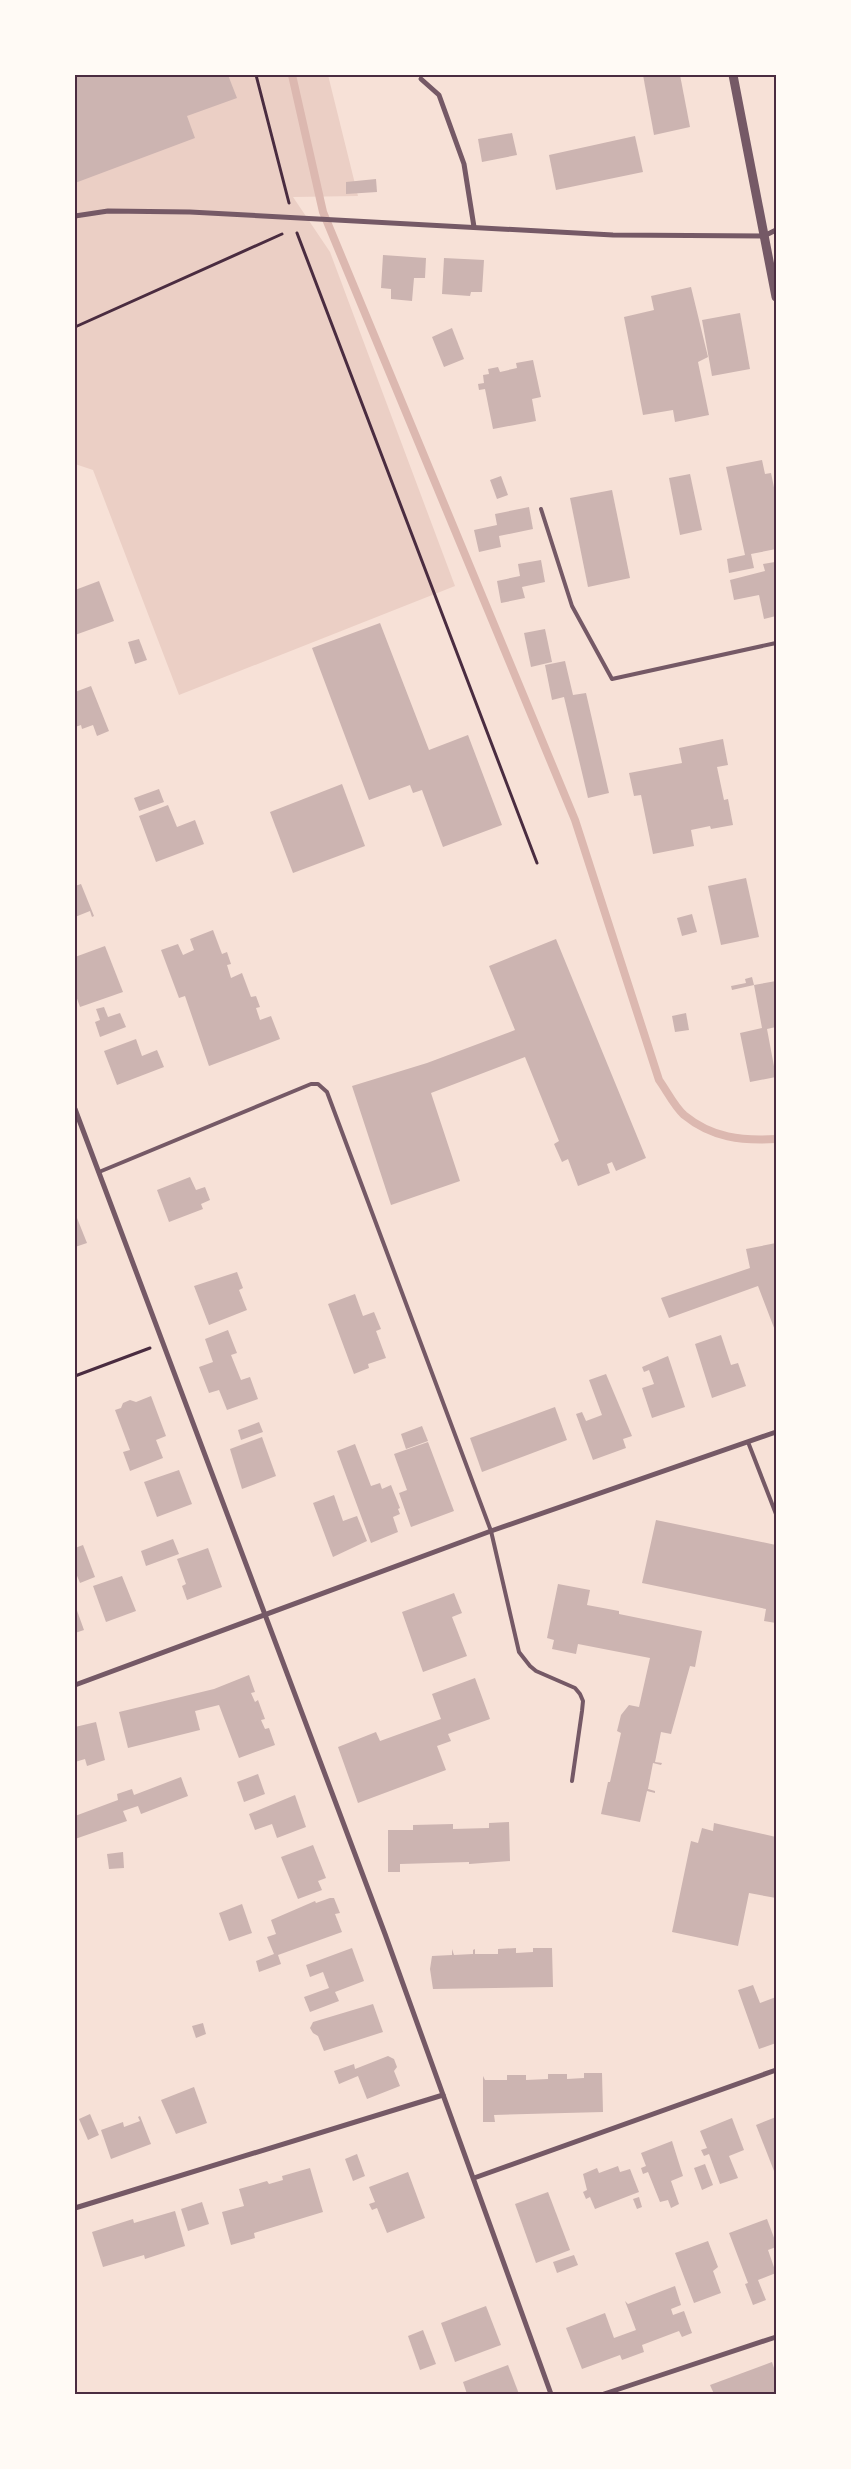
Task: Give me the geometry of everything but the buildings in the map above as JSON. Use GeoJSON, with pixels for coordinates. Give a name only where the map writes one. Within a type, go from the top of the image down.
{"type":"FeatureCollection","features":[{"type":"Feature","properties":{"kind":"street"},"geometry":{"type":"LineString","coordinates":[[733,75],[776,297]]}},
{"type":"Feature","properties":{"kind":"street"},"geometry":{"type":"LineString","coordinates":[[419,77],[439,95],[464,164],[474,227]]}},
{"type":"Feature","properties":{"kind":"street"},"geometry":{"type":"LineString","coordinates":[[75,216],[108,211],[190,212],[613,235],[764,236],[776,230]]}},
{"type":"Feature","properties":{"kind":"street"},"geometry":{"type":"LineString","coordinates":[[75,1109],[444,2095],[552,2394]]}},
{"type":"Feature","properties":{"kind":"street"},"geometry":{"type":"LineString","coordinates":[[75,1685],[491,1531],[776,1432]]}},
{"type":"Feature","properties":{"kind":"street"},"geometry":{"type":"LineString","coordinates":[[474,2178],[776,2070]]}},
{"type":"Feature","properties":{"kind":"street"},"geometry":{"type":"LineString","coordinates":[[75,2208],[444,2095]]}},
{"type":"Feature","properties":{"kind":"street"},"geometry":{"type":"LineString","coordinates":[[604,2394],[776,2337]]}},
{"type":"Feature","properties":{"kind":"lane"},"geometry":{"type":"LineString","coordinates":[[541,509],[572,606],[612,679],[776,643]]}},
{"type":"Feature","properties":{"kind":"lane"},"geometry":{"type":"LineString","coordinates":[[99,1172],[311,1084],[322,1086],[327,1092],[491,1531],[519,1652],[536,1671],[575,1688],[582,1701],[572,1781]]}},
{"type":"Feature","properties":{"kind":"lane"},"geometry":{"type":"LineString","coordinates":[[748,1442],[776,1514]]}},
{"type":"Feature","properties":{"kind":"path"},"geometry":{"type":"LineString","coordinates":[[256,75],[296,228],[537,863]]}},
{"type":"Feature","properties":{"kind":"path"},"geometry":{"type":"LineString","coordinates":[[75,327],[296,228]]}},
{"type":"Feature","properties":{"kind":"path"},"geometry":{"type":"LineString","coordinates":[[75,1376],[164,1343]]}},
{"type":"Feature","properties":{"kind":"shaded area"},"geometry":{"type":"Polygon","coordinates":[[[75,75],[328,75],[358,196],[293,197],[330,252],[455,586],[179,695],[93,470],[75,464],[75,75]]]}},
{"type":"Feature","properties":{"kind":"waterway"},"geometry":{"type":"LineString","coordinates":[[292,75],[323,212],[575,820],[659,1080],[680,1111],[705,1129],[739,1138],[776,1139]]}}]}
